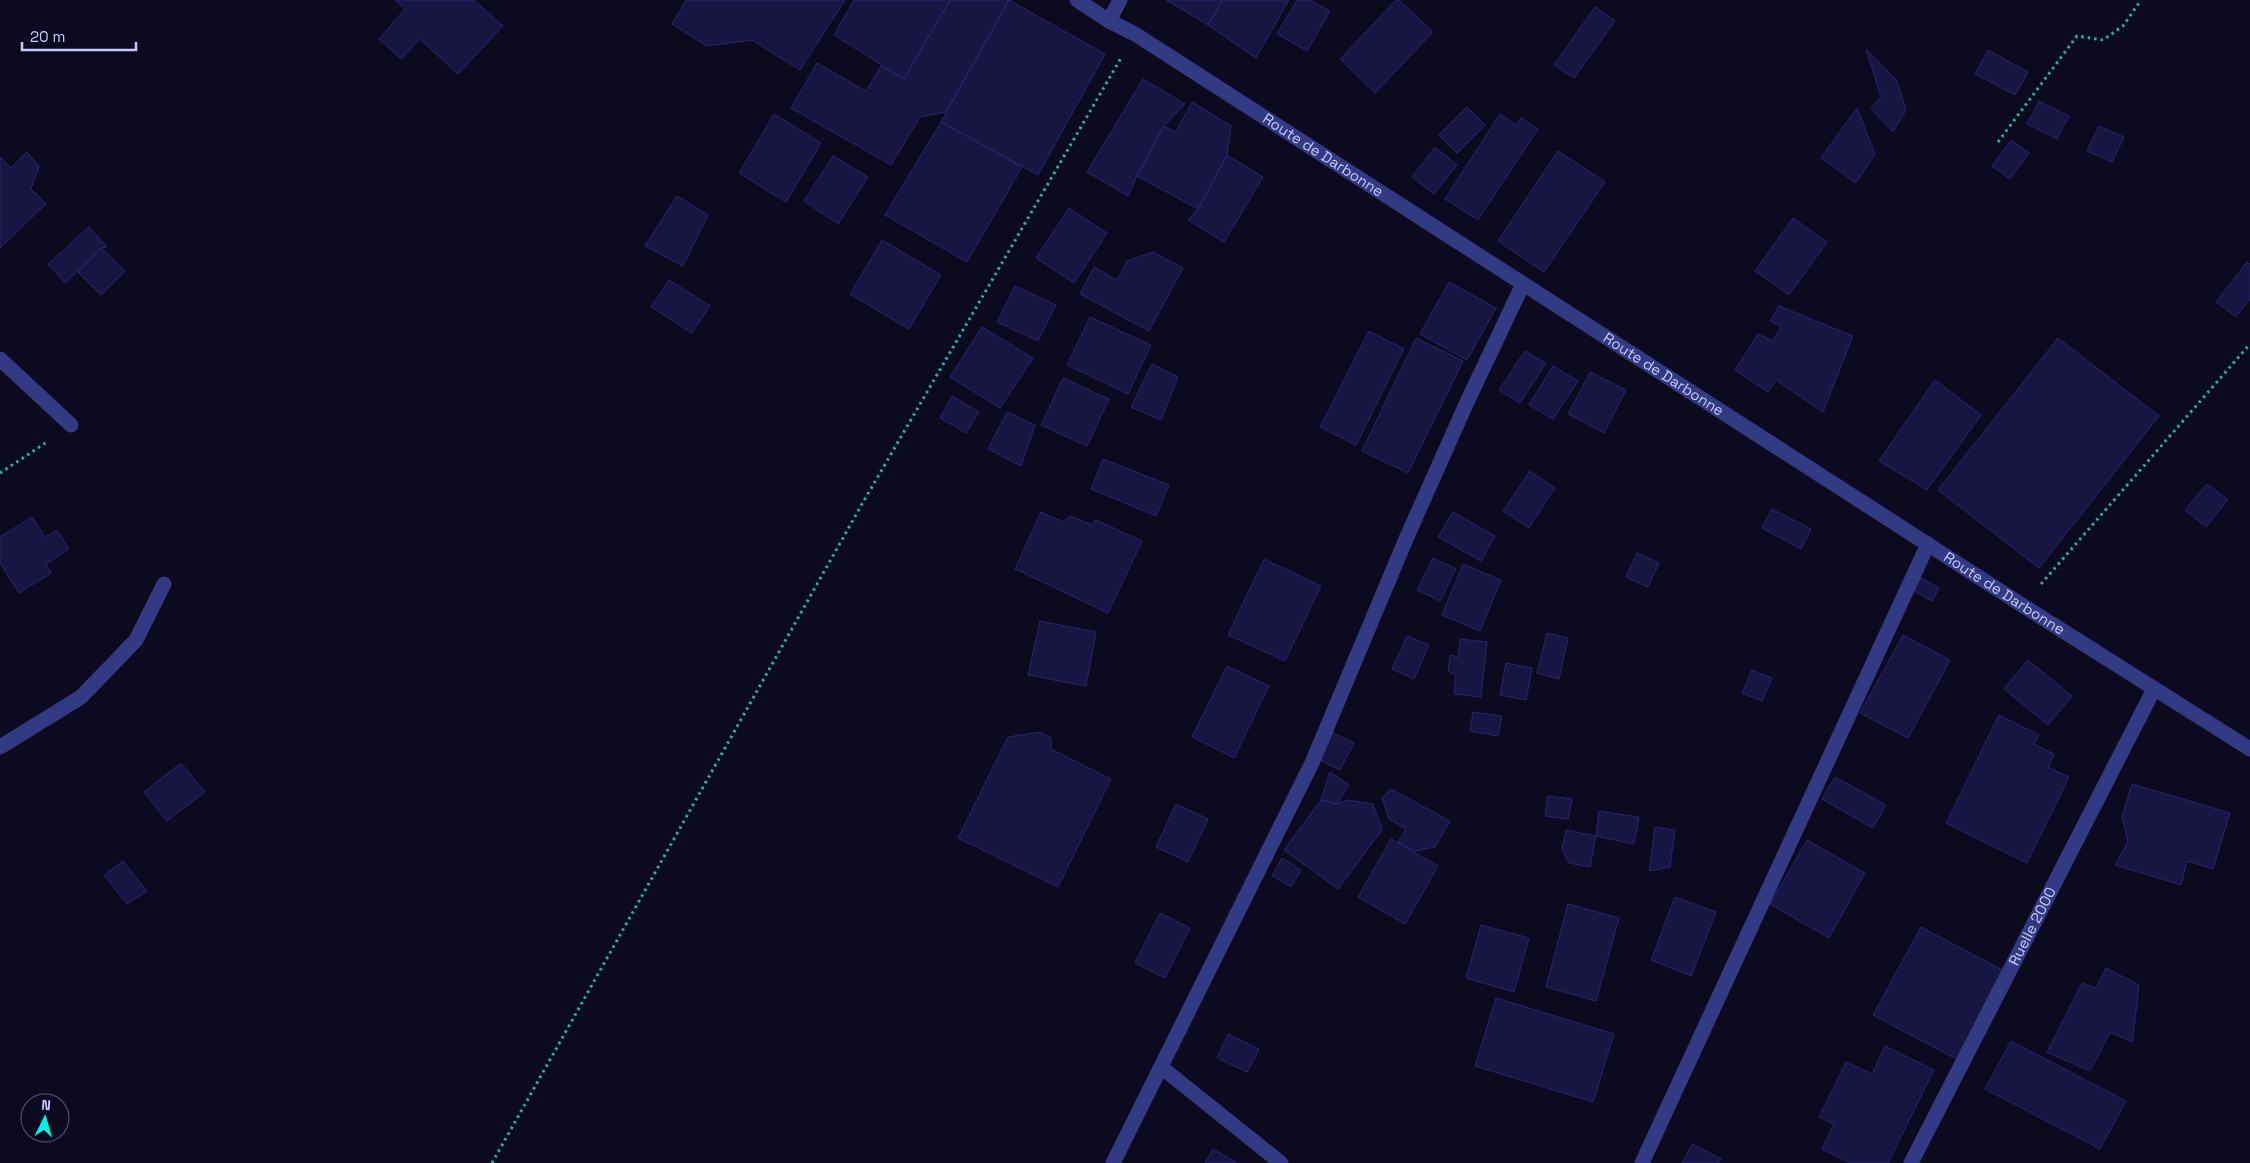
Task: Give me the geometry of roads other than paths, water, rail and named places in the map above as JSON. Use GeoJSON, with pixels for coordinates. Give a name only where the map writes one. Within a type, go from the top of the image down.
{"type":"FeatureCollection","features":[{"type":"Feature","properties":{"kind":"street","name":"Route de Darbonne"},"geometry":{"type":"LineString","coordinates":[[1077,0],[1109,21],[1135,34],[2022,605],[2250,749]]}},
{"type":"Feature","properties":{"kind":"street"},"geometry":{"type":"LineString","coordinates":[[1109,21],[1120,0]]}},
{"type":"Feature","properties":{"kind":"street"},"geometry":{"type":"LineString","coordinates":[[1113,1163],[1312,762],[1406,539],[1467,402],[1523,284]]}},
{"type":"Feature","properties":{"kind":"street"},"geometry":{"type":"LineString","coordinates":[[0,359],[71,426]]}},
{"type":"Feature","properties":{"kind":"street"},"geometry":{"type":"LineString","coordinates":[[1642,1163],[1928,544]]}},
{"type":"Feature","properties":{"kind":"street"},"geometry":{"type":"LineString","coordinates":[[0,747],[81,697],[136,640],[164,584]]}},
{"type":"Feature","properties":{"kind":"street","name":"Ruelle 2000"},"geometry":{"type":"LineString","coordinates":[[1911,1163],[2154,689]]}},
{"type":"Feature","properties":{"kind":"street"},"geometry":{"type":"LineString","coordinates":[[1161,1067],[1281,1163]]}}]}
